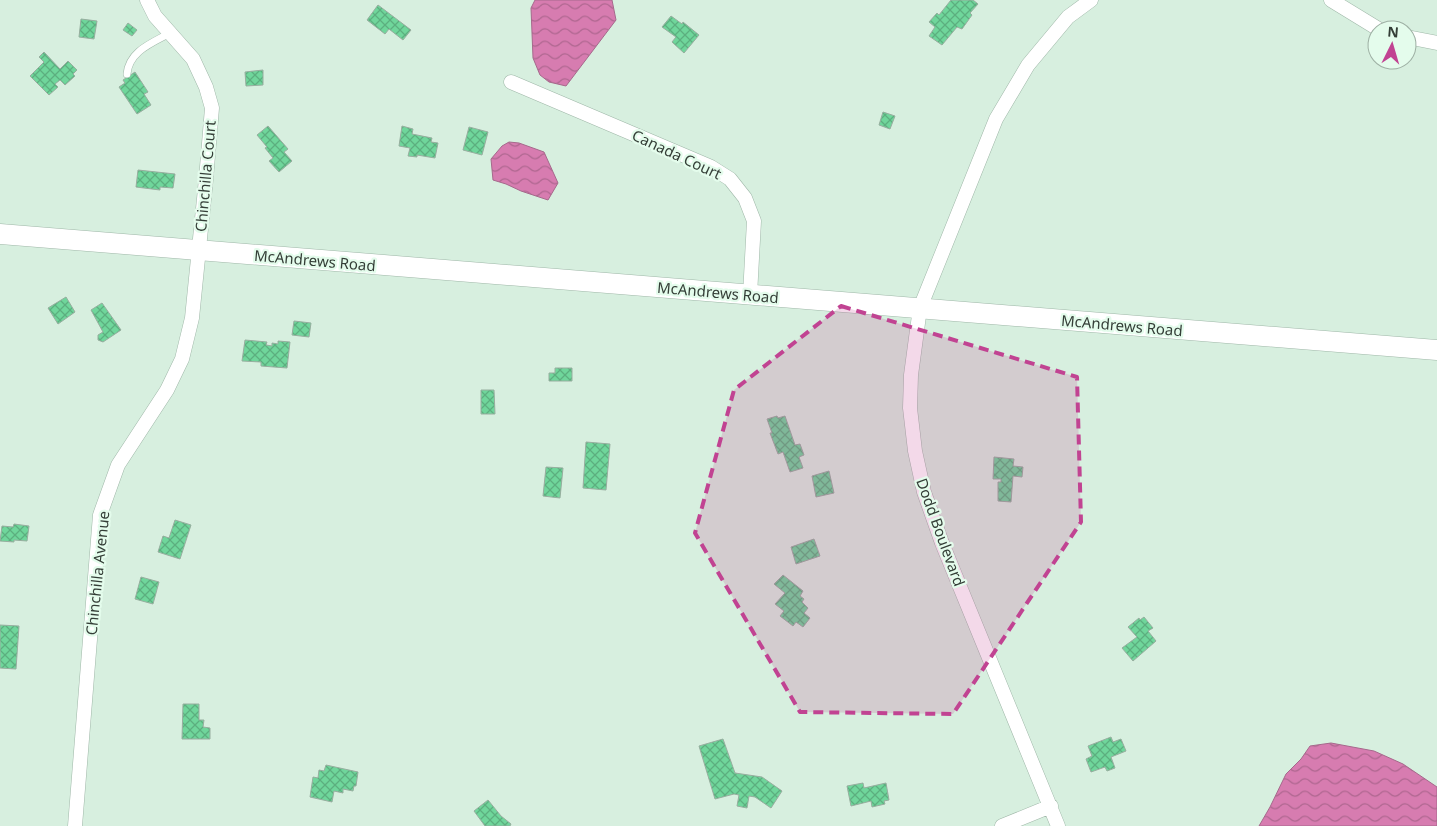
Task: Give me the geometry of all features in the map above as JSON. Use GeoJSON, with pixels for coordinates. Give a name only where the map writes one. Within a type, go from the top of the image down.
{"type":"FeatureCollection","features":[{"type":"Feature","properties":{"kind":"main road","name":"McAndrews Road"},"geometry":{"type":"LineString","coordinates":[[0,234],[1437,350]]}},
{"type":"Feature","properties":{"kind":"street","name":"Chinchilla Court"},"geometry":{"type":"LineString","coordinates":[[147,0],[155,16],[193,59],[206,87],[212,108],[198,251]]}},
{"type":"Feature","properties":{"kind":"street","name":"Dodd Boulevard"},"geometry":{"type":"LineString","coordinates":[[1058,826],[942,543],[924,492],[915,451],[910,408],[911,375],[920,308],[996,119],[1028,65],[1068,17],[1091,0]]}},
{"type":"Feature","properties":{"kind":"street"},"geometry":{"type":"LineString","coordinates":[[1331,0],[1367,22]]}},
{"type":"Feature","properties":{"kind":"street"},"geometry":{"type":"LineString","coordinates":[[1417,39],[1437,43]]}},
{"type":"Feature","properties":{"kind":"street","name":"Canada Court"},"geometry":{"type":"LineString","coordinates":[[511,82],[711,167],[730,178],[745,198],[754,222],[750,295]]}},
{"type":"Feature","properties":{"kind":"street","name":"Chinchilla Avenue"},"geometry":{"type":"LineString","coordinates":[[75,826],[100,515],[118,465],[167,390],[182,359],[192,318],[198,251]]}},
{"type":"Feature","properties":{"kind":"street"},"geometry":{"type":"LineString","coordinates":[[1002,826],[1051,806]]}},
{"type":"Feature","properties":{"kind":"lane"},"geometry":{"type":"LineString","coordinates":[[127,74],[132,57],[170,33]]}},
{"type":"Feature","properties":{"kind":"highlighted area"},"geometry":{"type":"Polygon","coordinates":[[[841,306],[1077,377],[1081,522],[953,714],[800,712],[695,533],[734,390],[841,306]]]}},
{"type":"Feature","properties":{"kind":"water"},"geometry":{"type":"Polygon","coordinates":[[[535,0],[612,0],[616,20],[566,86],[549,82],[540,75],[533,58],[531,8],[535,0]]]}},
{"type":"Feature","properties":{"kind":"water"},"geometry":{"type":"Polygon","coordinates":[[[509,142],[519,143],[544,152],[558,183],[548,200],[493,180],[491,159],[502,146],[509,142]]]}},
{"type":"Feature","properties":{"kind":"water"},"geometry":{"type":"Polygon","coordinates":[[[1331,743],[1374,751],[1403,764],[1437,787],[1437,826],[1259,826],[1286,774],[1301,759],[1310,746],[1331,743]]]}},
{"type":"Feature","properties":{"kind":"building"},"geometry":{"type":"Polygon","coordinates":[[[951,0],[973,0],[978,4],[970,13],[972,15],[962,29],[957,27],[942,45],[929,36],[935,27],[929,22],[937,13],[939,15],[951,0]]]}},
{"type":"Feature","properties":{"kind":"building"},"geometry":{"type":"Polygon","coordinates":[[[378,5],[411,30],[403,40],[389,29],[385,34],[367,20],[378,5]]]}},
{"type":"Feature","properties":{"kind":"building"},"geometry":{"type":"Polygon","coordinates":[[[671,16],[682,24],[683,22],[699,35],[684,53],[672,42],[676,37],[662,27],[671,16]]]}},
{"type":"Feature","properties":{"kind":"building"},"geometry":{"type":"Polygon","coordinates":[[[81,19],[97,21],[94,39],[79,37],[81,19]]]}},
{"type":"Feature","properties":{"kind":"building"},"geometry":{"type":"Polygon","coordinates":[[[128,23],[137,30],[132,36],[123,30],[128,23]]]}},
{"type":"Feature","properties":{"kind":"building"},"geometry":{"type":"Polygon","coordinates":[[[44,52],[60,69],[68,61],[77,70],[73,74],[75,76],[65,85],[60,80],[55,84],[58,87],[49,95],[30,76],[44,62],[39,57],[44,52]]]}},
{"type":"Feature","properties":{"kind":"building"},"geometry":{"type":"Polygon","coordinates":[[[263,70],[263,85],[246,86],[245,72],[263,70]]]}},
{"type":"Feature","properties":{"kind":"building"},"geometry":{"type":"Polygon","coordinates":[[[135,72],[148,92],[144,94],[151,105],[137,114],[119,87],[125,83],[123,80],[135,72]]]}},
{"type":"Feature","properties":{"kind":"building"},"geometry":{"type":"Polygon","coordinates":[[[883,112],[895,116],[890,129],[879,125],[883,112]]]}},
{"type":"Feature","properties":{"kind":"building"},"geometry":{"type":"Polygon","coordinates":[[[268,126],[288,149],[284,152],[292,161],[279,172],[269,161],[273,158],[257,135],[268,126]]]}},
{"type":"Feature","properties":{"kind":"building"},"geometry":{"type":"Polygon","coordinates":[[[402,126],[413,129],[412,134],[432,138],[431,142],[438,143],[435,158],[417,155],[417,157],[408,156],[410,148],[399,146],[402,126]]]}},
{"type":"Feature","properties":{"kind":"building"},"geometry":{"type":"Polygon","coordinates":[[[469,127],[488,132],[482,155],[463,150],[469,127]]]}},
{"type":"Feature","properties":{"kind":"building"},"geometry":{"type":"Polygon","coordinates":[[[138,170],[175,174],[173,188],[160,187],[160,190],[136,187],[138,170]]]}},
{"type":"Feature","properties":{"kind":"building"},"geometry":{"type":"Polygon","coordinates":[[[66,297],[75,312],[58,324],[48,308],[66,297]]]}},
{"type":"Feature","properties":{"kind":"building"},"geometry":{"type":"Polygon","coordinates":[[[102,303],[121,330],[103,342],[98,340],[98,335],[103,332],[91,310],[102,303]]]}},
{"type":"Feature","properties":{"kind":"building"},"geometry":{"type":"Polygon","coordinates":[[[294,321],[311,323],[309,337],[292,335],[294,321]]]}},
{"type":"Feature","properties":{"kind":"building"},"geometry":{"type":"Polygon","coordinates":[[[245,340],[267,342],[266,345],[272,346],[272,343],[278,344],[278,341],[290,342],[287,368],[261,366],[261,362],[242,361],[245,340]]]}},
{"type":"Feature","properties":{"kind":"building"},"geometry":{"type":"Polygon","coordinates":[[[555,368],[572,368],[572,381],[549,381],[549,373],[555,373],[555,368]]]}},
{"type":"Feature","properties":{"kind":"building"},"geometry":{"type":"Polygon","coordinates":[[[481,390],[494,390],[495,414],[481,414],[481,390]]]}},
{"type":"Feature","properties":{"kind":"building"},"geometry":{"type":"Polygon","coordinates":[[[777,416],[778,418],[785,416],[795,445],[800,444],[804,455],[799,457],[803,468],[790,472],[783,452],[778,454],[767,419],[777,416]]]}},
{"type":"Feature","properties":{"kind":"building"},"geometry":{"type":"Polygon","coordinates":[[[586,442],[610,444],[606,490],[583,488],[586,442]]]}},
{"type":"Feature","properties":{"kind":"building"},"geometry":{"type":"Polygon","coordinates":[[[994,457],[1014,459],[1013,466],[1023,467],[1022,477],[1013,476],[1011,502],[998,501],[998,482],[1001,482],[1001,479],[993,479],[994,457]]]}},
{"type":"Feature","properties":{"kind":"building"},"geometry":{"type":"Polygon","coordinates":[[[546,467],[563,468],[560,498],[543,496],[546,467]]]}},
{"type":"Feature","properties":{"kind":"building"},"geometry":{"type":"Polygon","coordinates":[[[829,471],[834,493],[816,497],[812,476],[829,471]]]}},
{"type":"Feature","properties":{"kind":"building"},"geometry":{"type":"Polygon","coordinates":[[[175,520],[191,525],[180,559],[158,552],[163,536],[169,538],[175,520]]]}},
{"type":"Feature","properties":{"kind":"building"},"geometry":{"type":"Polygon","coordinates":[[[14,524],[29,526],[27,541],[0,541],[2,526],[13,527],[14,524]]]}},
{"type":"Feature","properties":{"kind":"building"},"geometry":{"type":"Polygon","coordinates":[[[814,539],[820,556],[796,564],[791,547],[814,539]]]}},
{"type":"Feature","properties":{"kind":"building"},"geometry":{"type":"Polygon","coordinates":[[[783,575],[803,591],[800,596],[804,599],[802,602],[808,608],[804,613],[810,618],[803,627],[796,622],[793,626],[780,616],[784,611],[775,604],[785,593],[774,584],[783,575]]]}},
{"type":"Feature","properties":{"kind":"building"},"geometry":{"type":"Polygon","coordinates":[[[141,577],[159,582],[153,604],[135,599],[141,577]]]}},
{"type":"Feature","properties":{"kind":"building"},"geometry":{"type":"Polygon","coordinates":[[[1144,617],[1153,628],[1148,631],[1156,641],[1133,661],[1122,648],[1137,637],[1128,627],[1139,618],[1140,620],[1144,617]]]}},
{"type":"Feature","properties":{"kind":"building"},"geometry":{"type":"Polygon","coordinates":[[[0,625],[19,626],[16,669],[0,668],[0,625]]]}},
{"type":"Feature","properties":{"kind":"building"},"geometry":{"type":"Polygon","coordinates":[[[183,704],[199,704],[199,720],[204,720],[203,727],[210,728],[210,739],[182,739],[183,704]]]}},
{"type":"Feature","properties":{"kind":"building"},"geometry":{"type":"Polygon","coordinates":[[[1111,737],[1113,742],[1121,739],[1126,751],[1111,757],[1115,768],[1107,771],[1105,767],[1091,772],[1086,759],[1092,756],[1088,746],[1111,737]]]}},
{"type":"Feature","properties":{"kind":"building"},"geometry":{"type":"Polygon","coordinates":[[[723,739],[735,773],[762,777],[782,791],[771,808],[755,797],[749,796],[747,808],[737,806],[739,795],[734,794],[715,799],[699,746],[723,739]]]}},
{"type":"Feature","properties":{"kind":"building"},"geometry":{"type":"Polygon","coordinates":[[[326,765],[358,772],[356,786],[354,786],[353,791],[343,789],[343,793],[334,791],[332,802],[310,797],[313,777],[318,778],[319,770],[324,771],[326,765]]]}},
{"type":"Feature","properties":{"kind":"building"},"geometry":{"type":"Polygon","coordinates":[[[863,783],[864,788],[886,783],[889,800],[884,801],[885,804],[872,807],[871,801],[851,806],[847,786],[863,783]]]}},
{"type":"Feature","properties":{"kind":"building"},"geometry":{"type":"Polygon","coordinates":[[[488,800],[501,816],[511,824],[510,826],[485,826],[474,811],[488,800]]]}}]}
